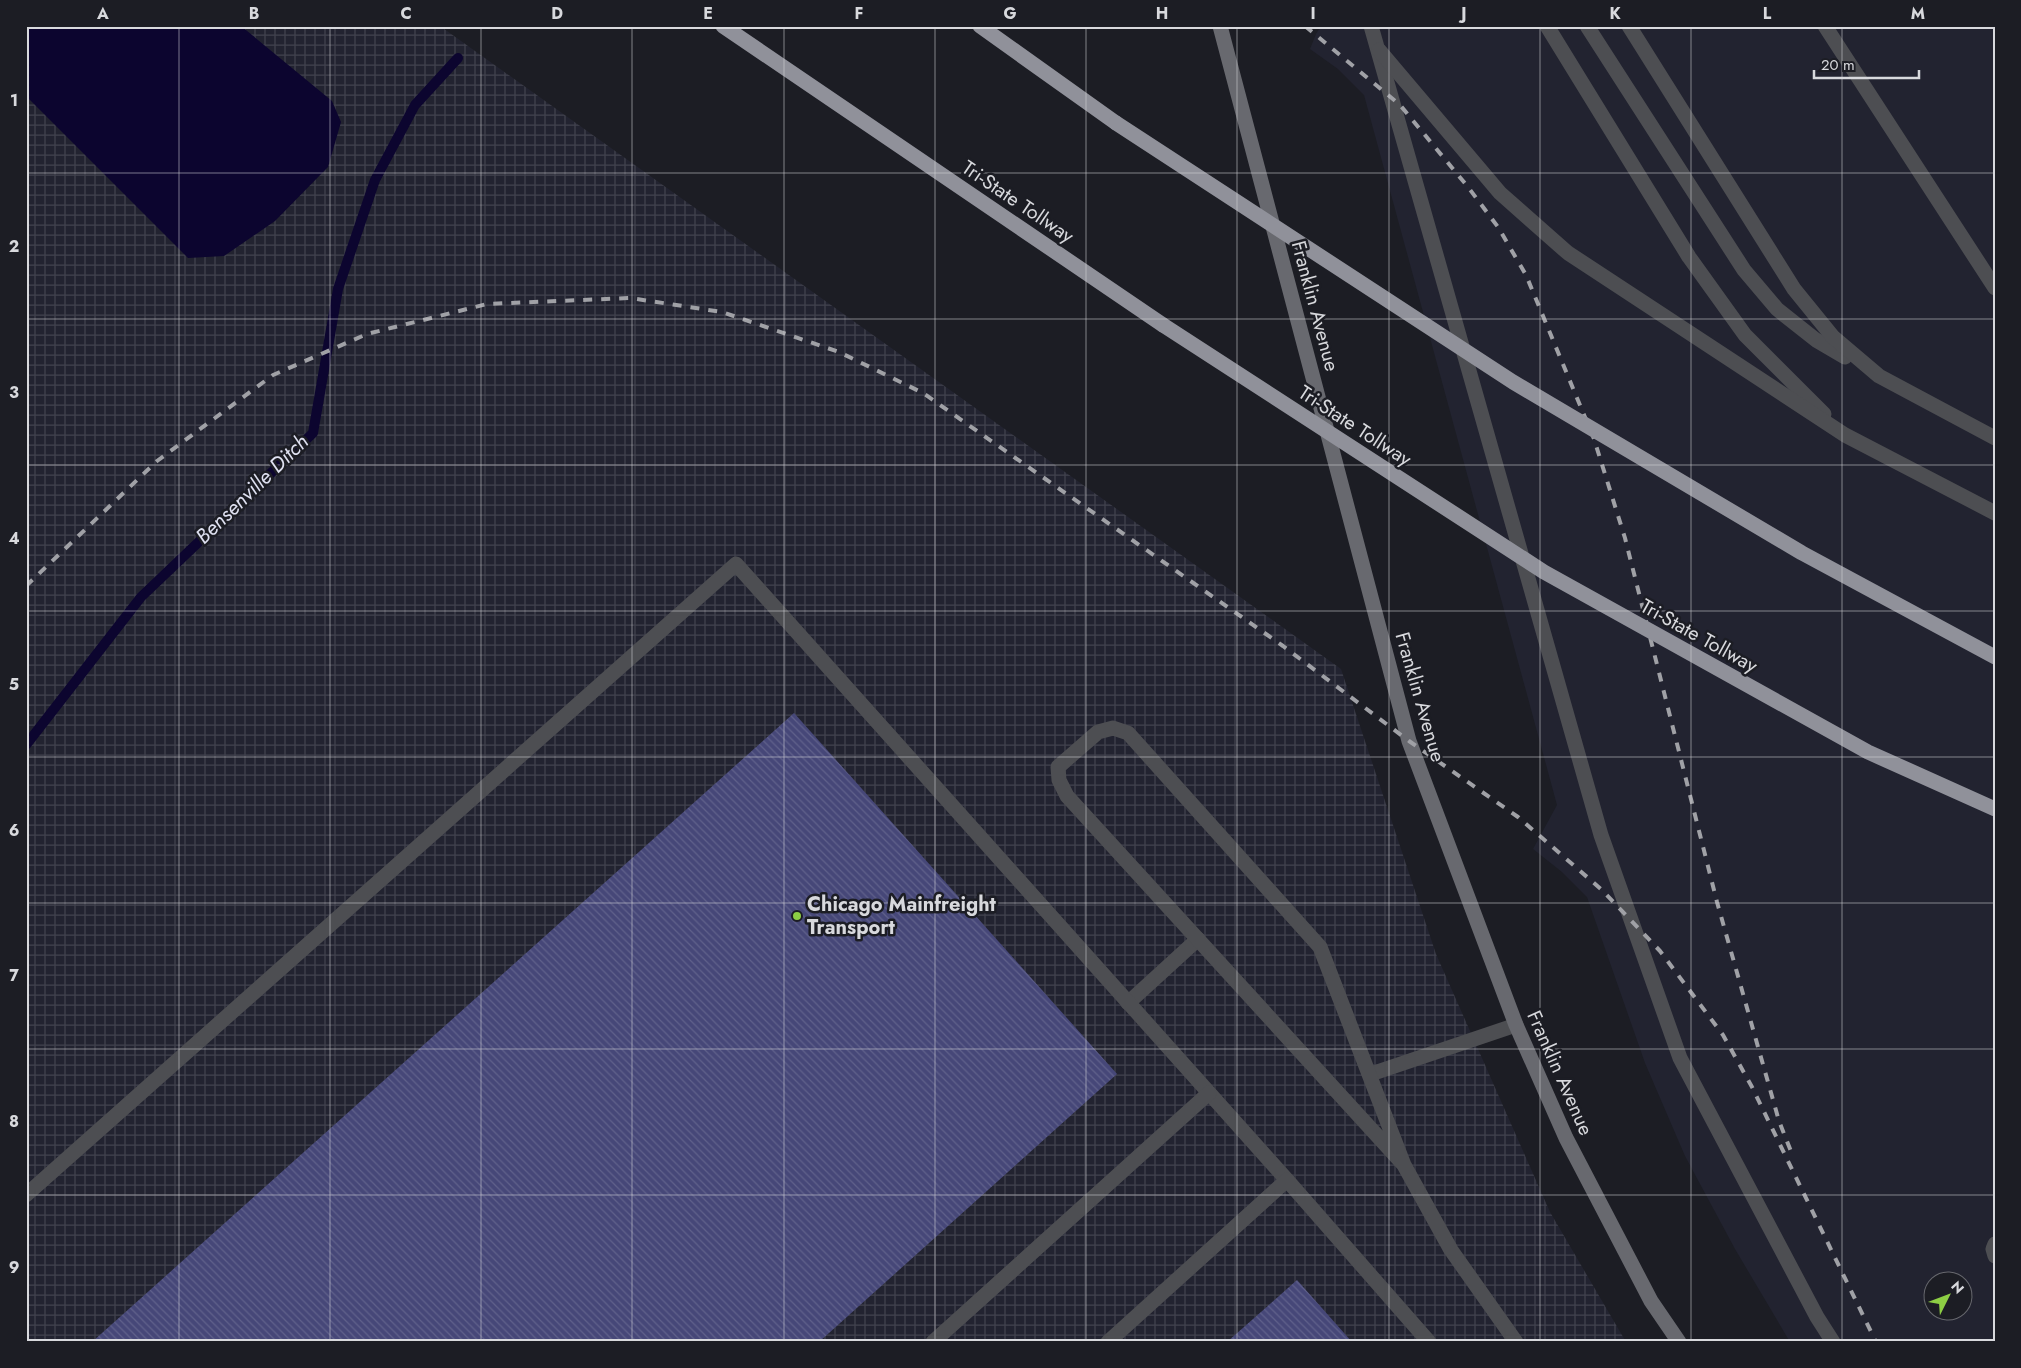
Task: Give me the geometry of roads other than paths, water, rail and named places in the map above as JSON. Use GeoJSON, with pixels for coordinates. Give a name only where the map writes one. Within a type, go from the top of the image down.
{"type":"FeatureCollection","features":[{"type":"Feature","properties":{"kind":"highway","name":"Tri-State Tollway"},"geometry":{"type":"LineString","coordinates":[[723,26],[1164,325],[1544,572],[1868,752],[1995,809]]}},
{"type":"Feature","properties":{"kind":"highway"},"geometry":{"type":"LineString","coordinates":[[980,26],[1116,123],[1513,382],[1802,553],[1995,657]]}},
{"type":"Feature","properties":{"kind":"main road","name":"Franklin Avenue"},"geometry":{"type":"LineString","coordinates":[[1220,26],[1409,741],[1516,1025],[1566,1138],[1651,1301],[1679,1342]]}},
{"type":"Feature","properties":{"kind":"lane"},"geometry":{"type":"LineString","coordinates":[[1371,26],[1601,835],[1628,916],[1680,1058],[1817,1317],[1833,1342]]}},
{"type":"Feature","properties":{"kind":"lane"},"geometry":{"type":"LineString","coordinates":[[1547,26],[1689,257],[1728,311],[1745,334],[1845,435]]}},
{"type":"Feature","properties":{"kind":"lane"},"geometry":{"type":"LineString","coordinates":[[1587,26],[1744,270],[1777,309],[1816,340],[1995,438]]}},
{"type":"Feature","properties":{"kind":"lane"},"geometry":{"type":"LineString","coordinates":[[1629,26],[1794,289],[1832,337],[1879,376]]}},
{"type":"Feature","properties":{"kind":"lane"},"geometry":{"type":"LineString","coordinates":[[1825,26],[1995,288]]}},
{"type":"Feature","properties":{"kind":"lane"},"geometry":{"type":"LineString","coordinates":[[1377,47],[1500,193],[1568,253],[1845,435],[1995,513]]}},
{"type":"Feature","properties":{"kind":"lane"},"geometry":{"type":"LineString","coordinates":[[26,1195],[736,564],[1287,1180],[1429,1342]]}},
{"type":"Feature","properties":{"kind":"lane"},"geometry":{"type":"LineString","coordinates":[[1404,1165],[1067,796],[1059,780],[1058,767],[1098,732],[1113,728],[1128,733],[1320,947],[1371,1074],[1404,1165],[1451,1250],[1516,1342]]}},
{"type":"Feature","properties":{"kind":"lane"},"geometry":{"type":"LineString","coordinates":[[1128,1003],[1198,939]]}},
{"type":"Feature","properties":{"kind":"lane"},"geometry":{"type":"LineString","coordinates":[[1371,1074],[1516,1025]]}},
{"type":"Feature","properties":{"kind":"lane"},"geometry":{"type":"LineString","coordinates":[[933,1342],[1209,1094]]}},
{"type":"Feature","properties":{"kind":"lane"},"geometry":{"type":"LineString","coordinates":[[1108,1342],[1287,1180]]}},
{"type":"Feature","properties":{"kind":"lane"},"geometry":{"type":"LineString","coordinates":[[1995,1244],[1993,1249],[1995,1256]]}},
{"type":"Feature","properties":{"kind":"waterway","name":"Bensenville Ditch"},"geometry":{"type":"LineString","coordinates":[[26,745],[141,597],[313,433],[338,289],[375,180],[415,105],[458,58]]}},
{"type":"Feature","properties":{"kind":"railway"},"geometry":{"type":"LineString","coordinates":[[1305,26],[1400,105],[1468,187],[1498,227],[1526,275],[1594,439],[1625,538],[1717,902],[1779,1121],[1792,1154]]}},
{"type":"Feature","properties":{"kind":"railway"},"geometry":{"type":"LineString","coordinates":[[26,586],[157,461],[273,375],[367,334],[487,304],[630,298],[722,312],[839,352],[923,393],[1283,646],[1409,741],[1518,817],[1602,890],[1660,951],[1723,1035],[1752,1087],[1876,1342]]}},
{"type":"Feature","properties":{"kind":"place","name":"Chicago Mainfreight Transport"},"geometry":{"type":"Point","coordinates":[797,916]}}]}
